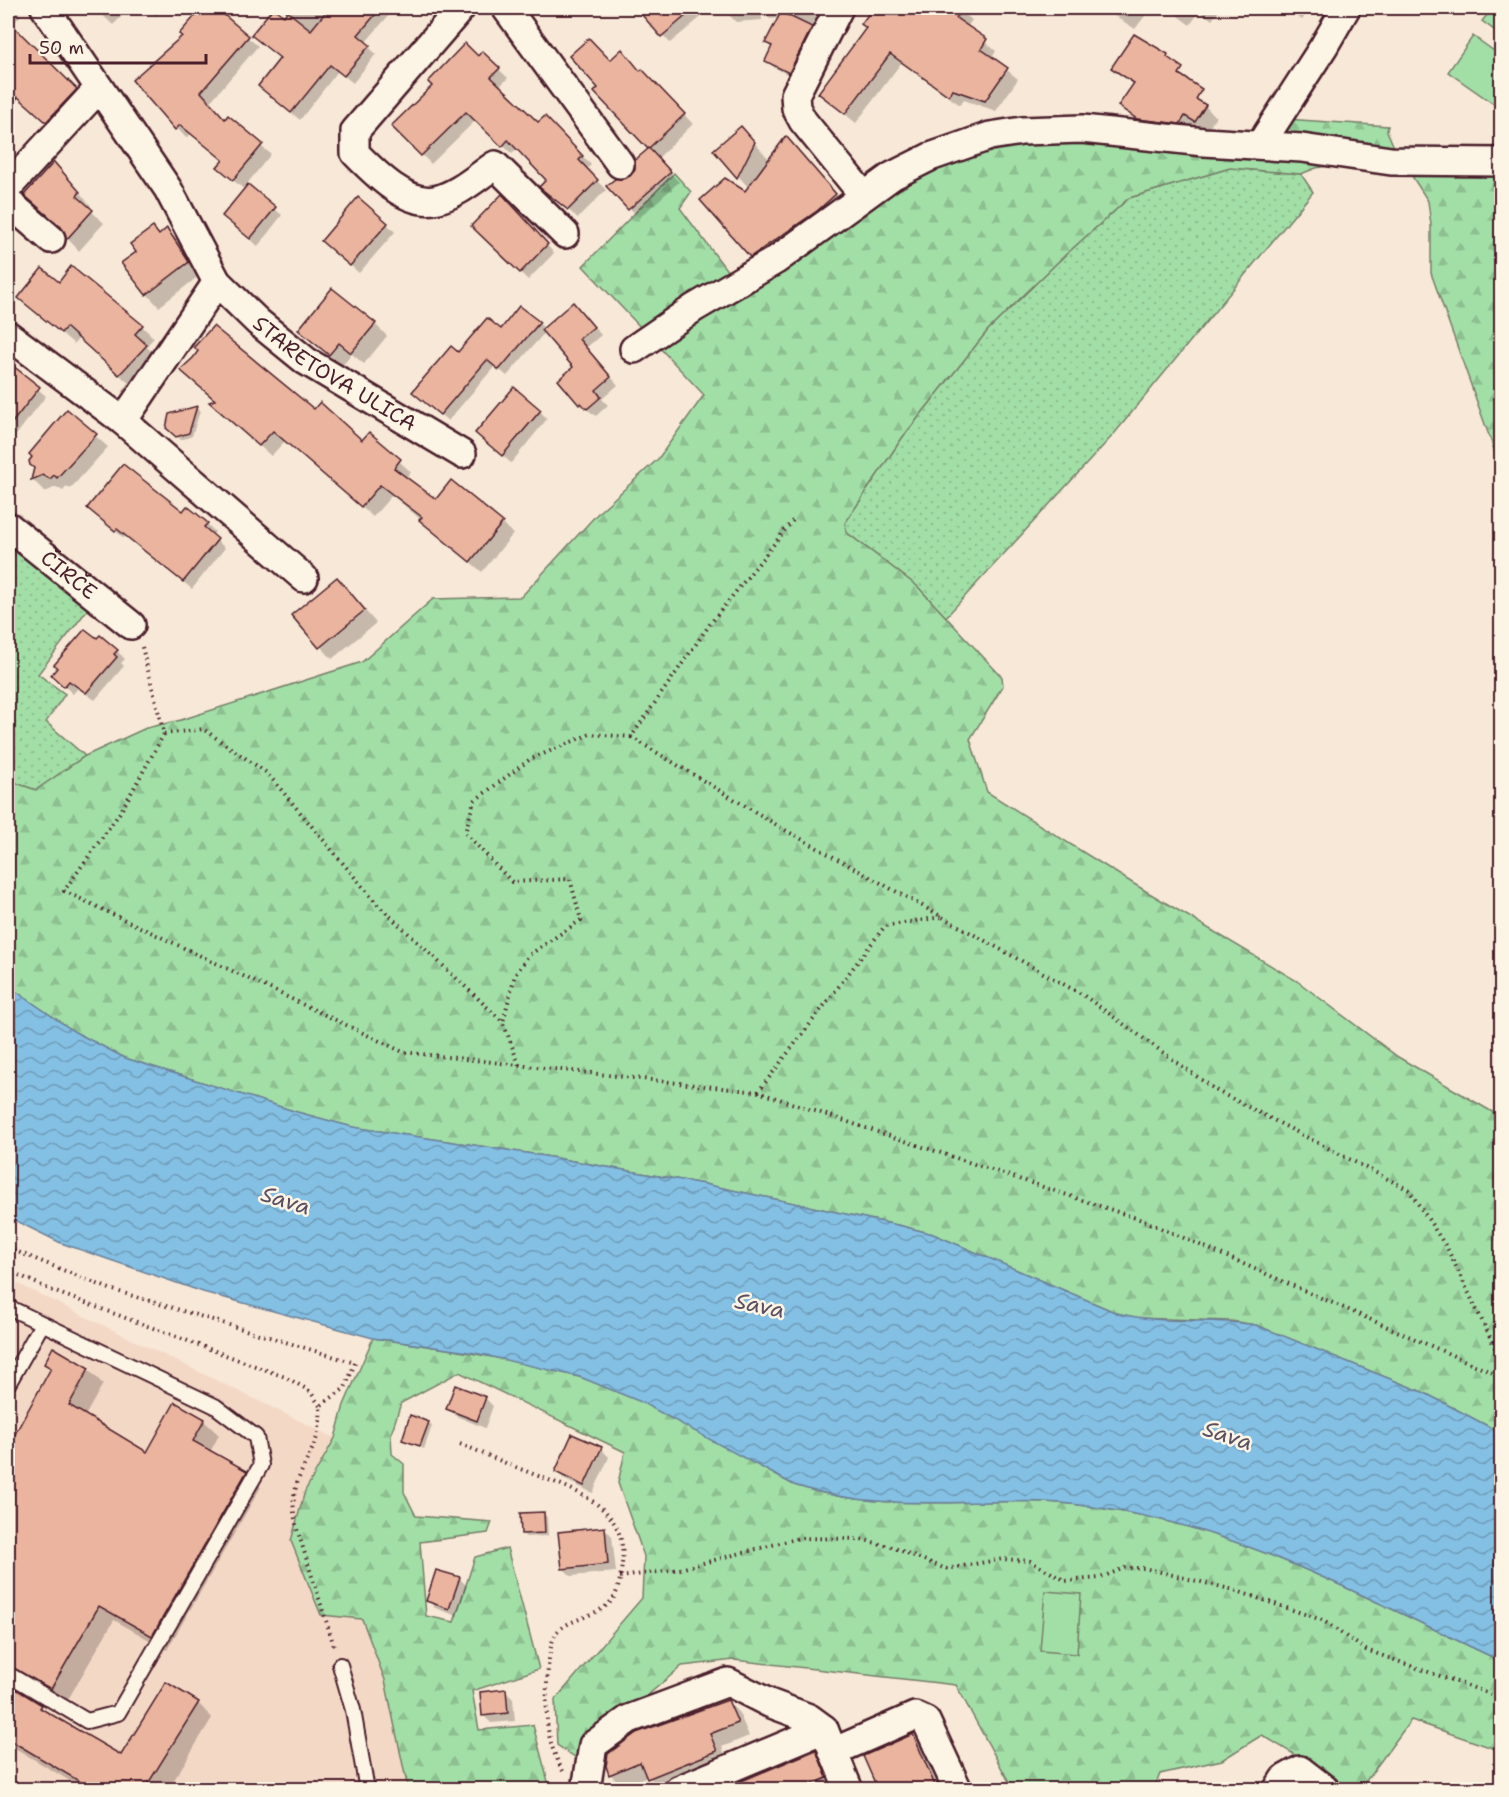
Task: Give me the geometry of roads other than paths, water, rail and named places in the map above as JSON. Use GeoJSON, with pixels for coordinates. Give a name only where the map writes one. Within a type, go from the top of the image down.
{"type":"FeatureCollection","features":[{"type":"Feature","properties":{"kind":"street","name":"STARETOVA ULICA"},"geometry":{"type":"LineString","coordinates":[[45,8],[168,189],[217,282],[258,322],[306,361],[462,454]]}},
{"type":"Feature","properties":{"kind":"street"},"geometry":{"type":"LineString","coordinates":[[461,8],[356,131],[355,153],[408,196],[433,200],[460,189],[495,165],[565,234]]}},
{"type":"Feature","properties":{"kind":"street"},"geometry":{"type":"LineString","coordinates":[[506,8],[620,164]]}},
{"type":"Feature","properties":{"kind":"street"},"geometry":{"type":"LineString","coordinates":[[839,8],[795,95],[795,101],[803,121],[864,196]]}},
{"type":"Feature","properties":{"kind":"street"},"geometry":{"type":"LineString","coordinates":[[1260,145],[1346,8]]}},
{"type":"Feature","properties":{"kind":"street"},"geometry":{"type":"LineString","coordinates":[[8,187],[99,88]]}},
{"type":"Feature","properties":{"kind":"street"},"geometry":{"type":"LineString","coordinates":[[634,349],[694,308],[776,260],[892,176],[930,157],[990,136],[1022,131],[1082,129],[1204,142],[1260,145],[1391,161],[1502,162]]}},
{"type":"Feature","properties":{"kind":"street"},"geometry":{"type":"LineString","coordinates":[[8,202],[51,239]]}},
{"type":"Feature","properties":{"kind":"street"},"geometry":{"type":"LineString","coordinates":[[123,421],[217,282]]}},
{"type":"Feature","properties":{"kind":"street"},"geometry":{"type":"LineString","coordinates":[[8,335],[123,421],[304,578]]}},
{"type":"Feature","properties":{"kind":"street","name":"ČIRČE"},"geometry":{"type":"LineString","coordinates":[[8,526],[131,625]]}},
{"type":"Feature","properties":{"kind":"street"},"geometry":{"type":"LineString","coordinates":[[586,1790],[593,1745],[629,1719],[728,1682],[770,1703],[809,1718],[829,1741],[849,1790]]}},
{"type":"Feature","properties":{"kind":"street"},"geometry":{"type":"LineString","coordinates":[[678,1790],[915,1716],[926,1721],[958,1790]]}},
{"type":"Feature","properties":{"kind":"street"},"geometry":{"type":"LineString","coordinates":[[1276,1790],[1284,1779],[1300,1770],[1326,1790]]}},
{"type":"Feature","properties":{"kind":"lane"},"geometry":{"type":"LineString","coordinates":[[8,1307],[214,1406],[256,1437],[261,1465],[118,1713],[87,1721],[8,1674]]}},
{"type":"Feature","properties":{"kind":"lane"},"geometry":{"type":"LineString","coordinates":[[8,1384],[42,1324]]}},
{"type":"Feature","properties":{"kind":"lane"},"geometry":{"type":"LineString","coordinates":[[340,1665],[353,1710],[367,1790]]}},
{"type":"Feature","properties":{"kind":"water","name":"Sava"},"geometry":{"type":"Polygon","coordinates":[[[8,986],[75,1032],[125,1058],[297,1112],[353,1127],[533,1154],[704,1184],[902,1226],[933,1234],[1117,1313],[1151,1319],[1221,1321],[1256,1325],[1425,1393],[1501,1433],[1501,1661],[1314,1573],[1265,1553],[1167,1521],[1082,1505],[1014,1502],[888,1502],[826,1494],[794,1485],[641,1402],[580,1377],[475,1353],[373,1338],[203,1292],[61,1243],[8,1217],[8,986]]]}}]}
